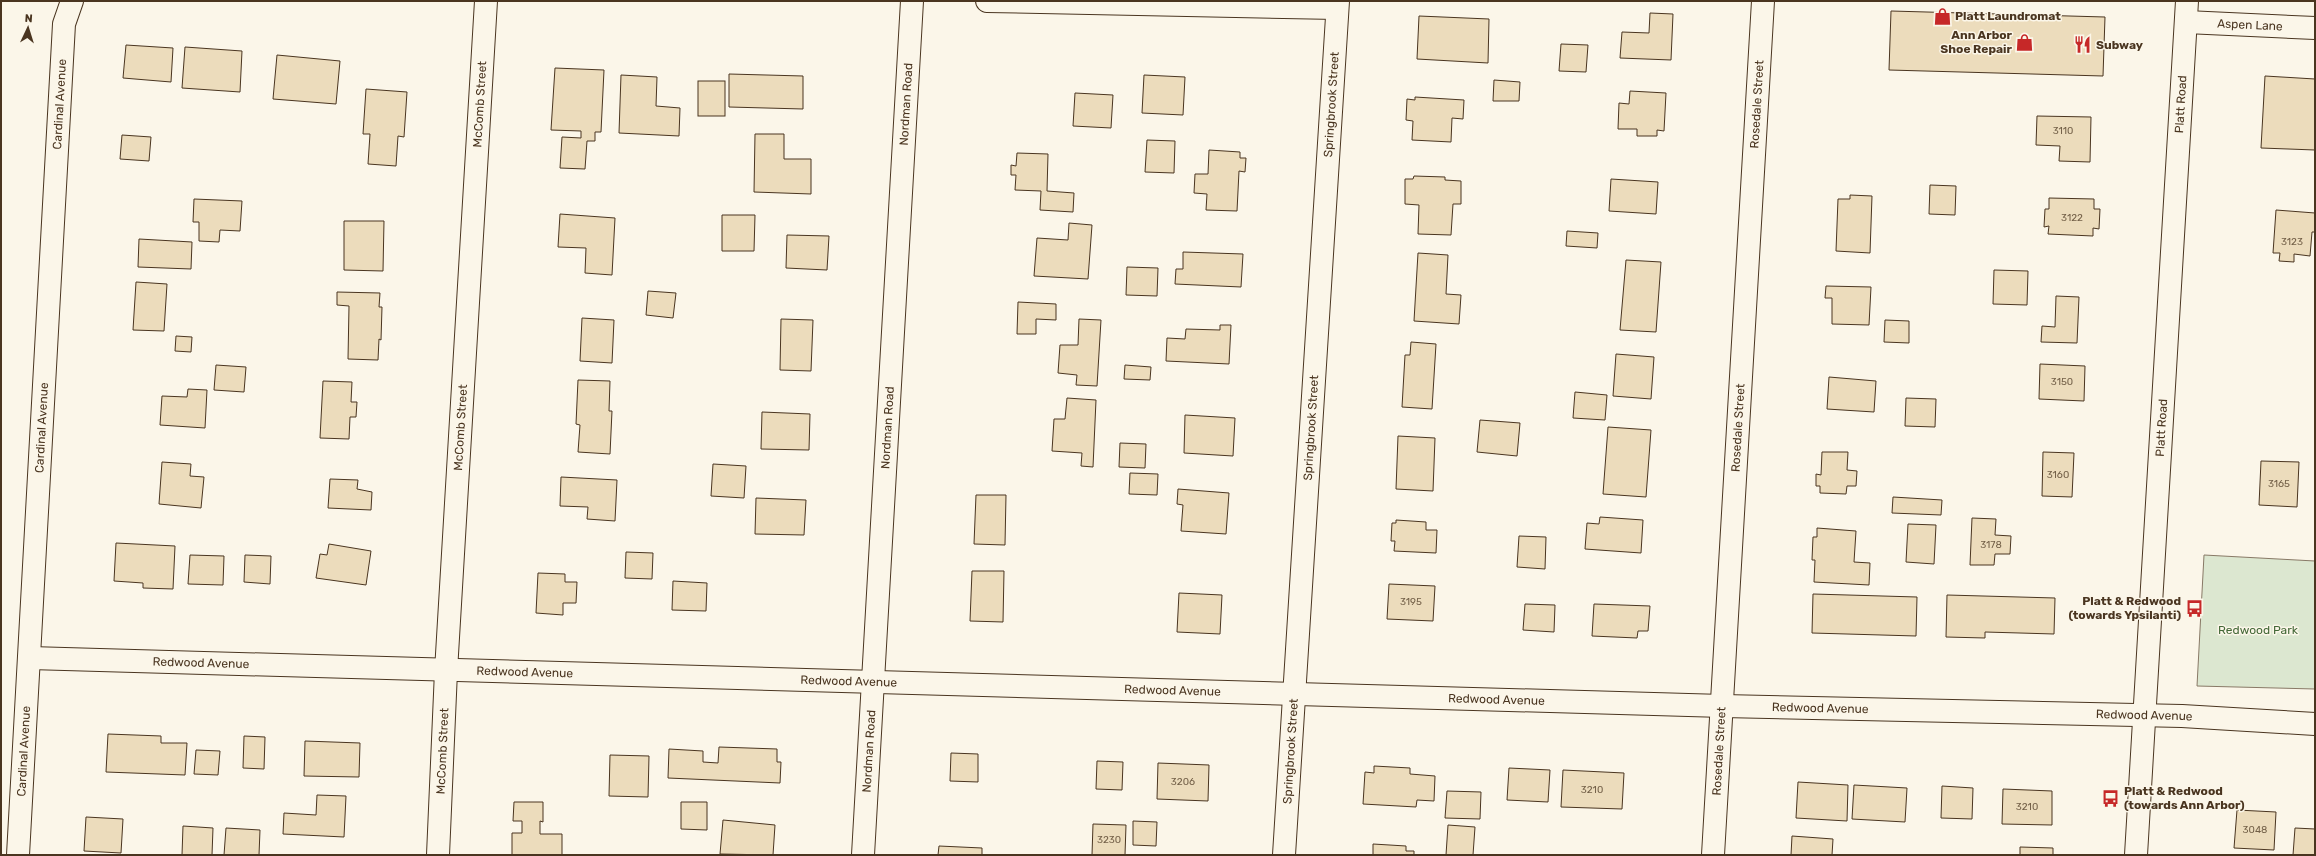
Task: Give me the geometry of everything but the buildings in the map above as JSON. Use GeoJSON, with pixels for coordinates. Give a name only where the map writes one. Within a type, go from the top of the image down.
{"type":"FeatureCollection","features":[{"type":"Feature","properties":{"kind":"street","name":"Cardinal Avenue"},"geometry":{"type":"LineString","coordinates":[[18,855],[64,24],[72,1]]}},
{"type":"Feature","properties":{"kind":"street","name":"McComb Street"},"geometry":{"type":"LineString","coordinates":[[438,855],[446,671],[486,1]]}},
{"type":"Feature","properties":{"kind":"street","name":"Nordman Road"},"geometry":{"type":"LineString","coordinates":[[863,855],[912,1]]}},
{"type":"Feature","properties":{"kind":"street"},"geometry":{"type":"LineString","coordinates":[[987,1],[1337,5]]}},
{"type":"Feature","properties":{"kind":"street","name":"Rosedale Street"},"geometry":{"type":"LineString","coordinates":[[1713,855],[1764,1]]}},
{"type":"Feature","properties":{"kind":"street","name":"Platt Road"},"geometry":{"type":"LineString","coordinates":[[2136,855],[2187,1]]}},
{"type":"Feature","properties":{"kind":"street","name":"Springbrook Street"},"geometry":{"type":"LineString","coordinates":[[1284,855],[1337,5]]}},
{"type":"Feature","properties":{"kind":"street","name":"Aspen Lane"},"geometry":{"type":"LineString","coordinates":[[2186,22],[2315,28]]}},
{"type":"Feature","properties":{"kind":"street","name":"Redwood Avenue"},"geometry":{"type":"LineString","coordinates":[[30,658],[446,671],[2145,716],[2315,724]]}},
{"type":"Feature","properties":{"kind":"green space","name":"Redwood Park"},"geometry":{"type":"Polygon","coordinates":[[[2204,555],[2315,561],[2315,689],[2197,686],[2204,555]]]}},
{"type":"Feature","properties":{"kind":"place","name":"Platt Laundromat"},"geometry":{"type":"Point","coordinates":[1942,16]}},
{"type":"Feature","properties":{"kind":"place","name":"Ann Arbor Shoe Repair"},"geometry":{"type":"Point","coordinates":[2025,42]}},
{"type":"Feature","properties":{"kind":"place","name":"Subway"},"geometry":{"type":"Point","coordinates":[2083,45]}},
{"type":"Feature","properties":{"kind":"place","name":"Platt & Redwood (towards Ypsilanti)"},"geometry":{"type":"Point","coordinates":[2194,608]}},
{"type":"Feature","properties":{"kind":"place","name":"Platt & Redwood (towards Ann Arbor)"},"geometry":{"type":"Point","coordinates":[2111,798]}}]}
